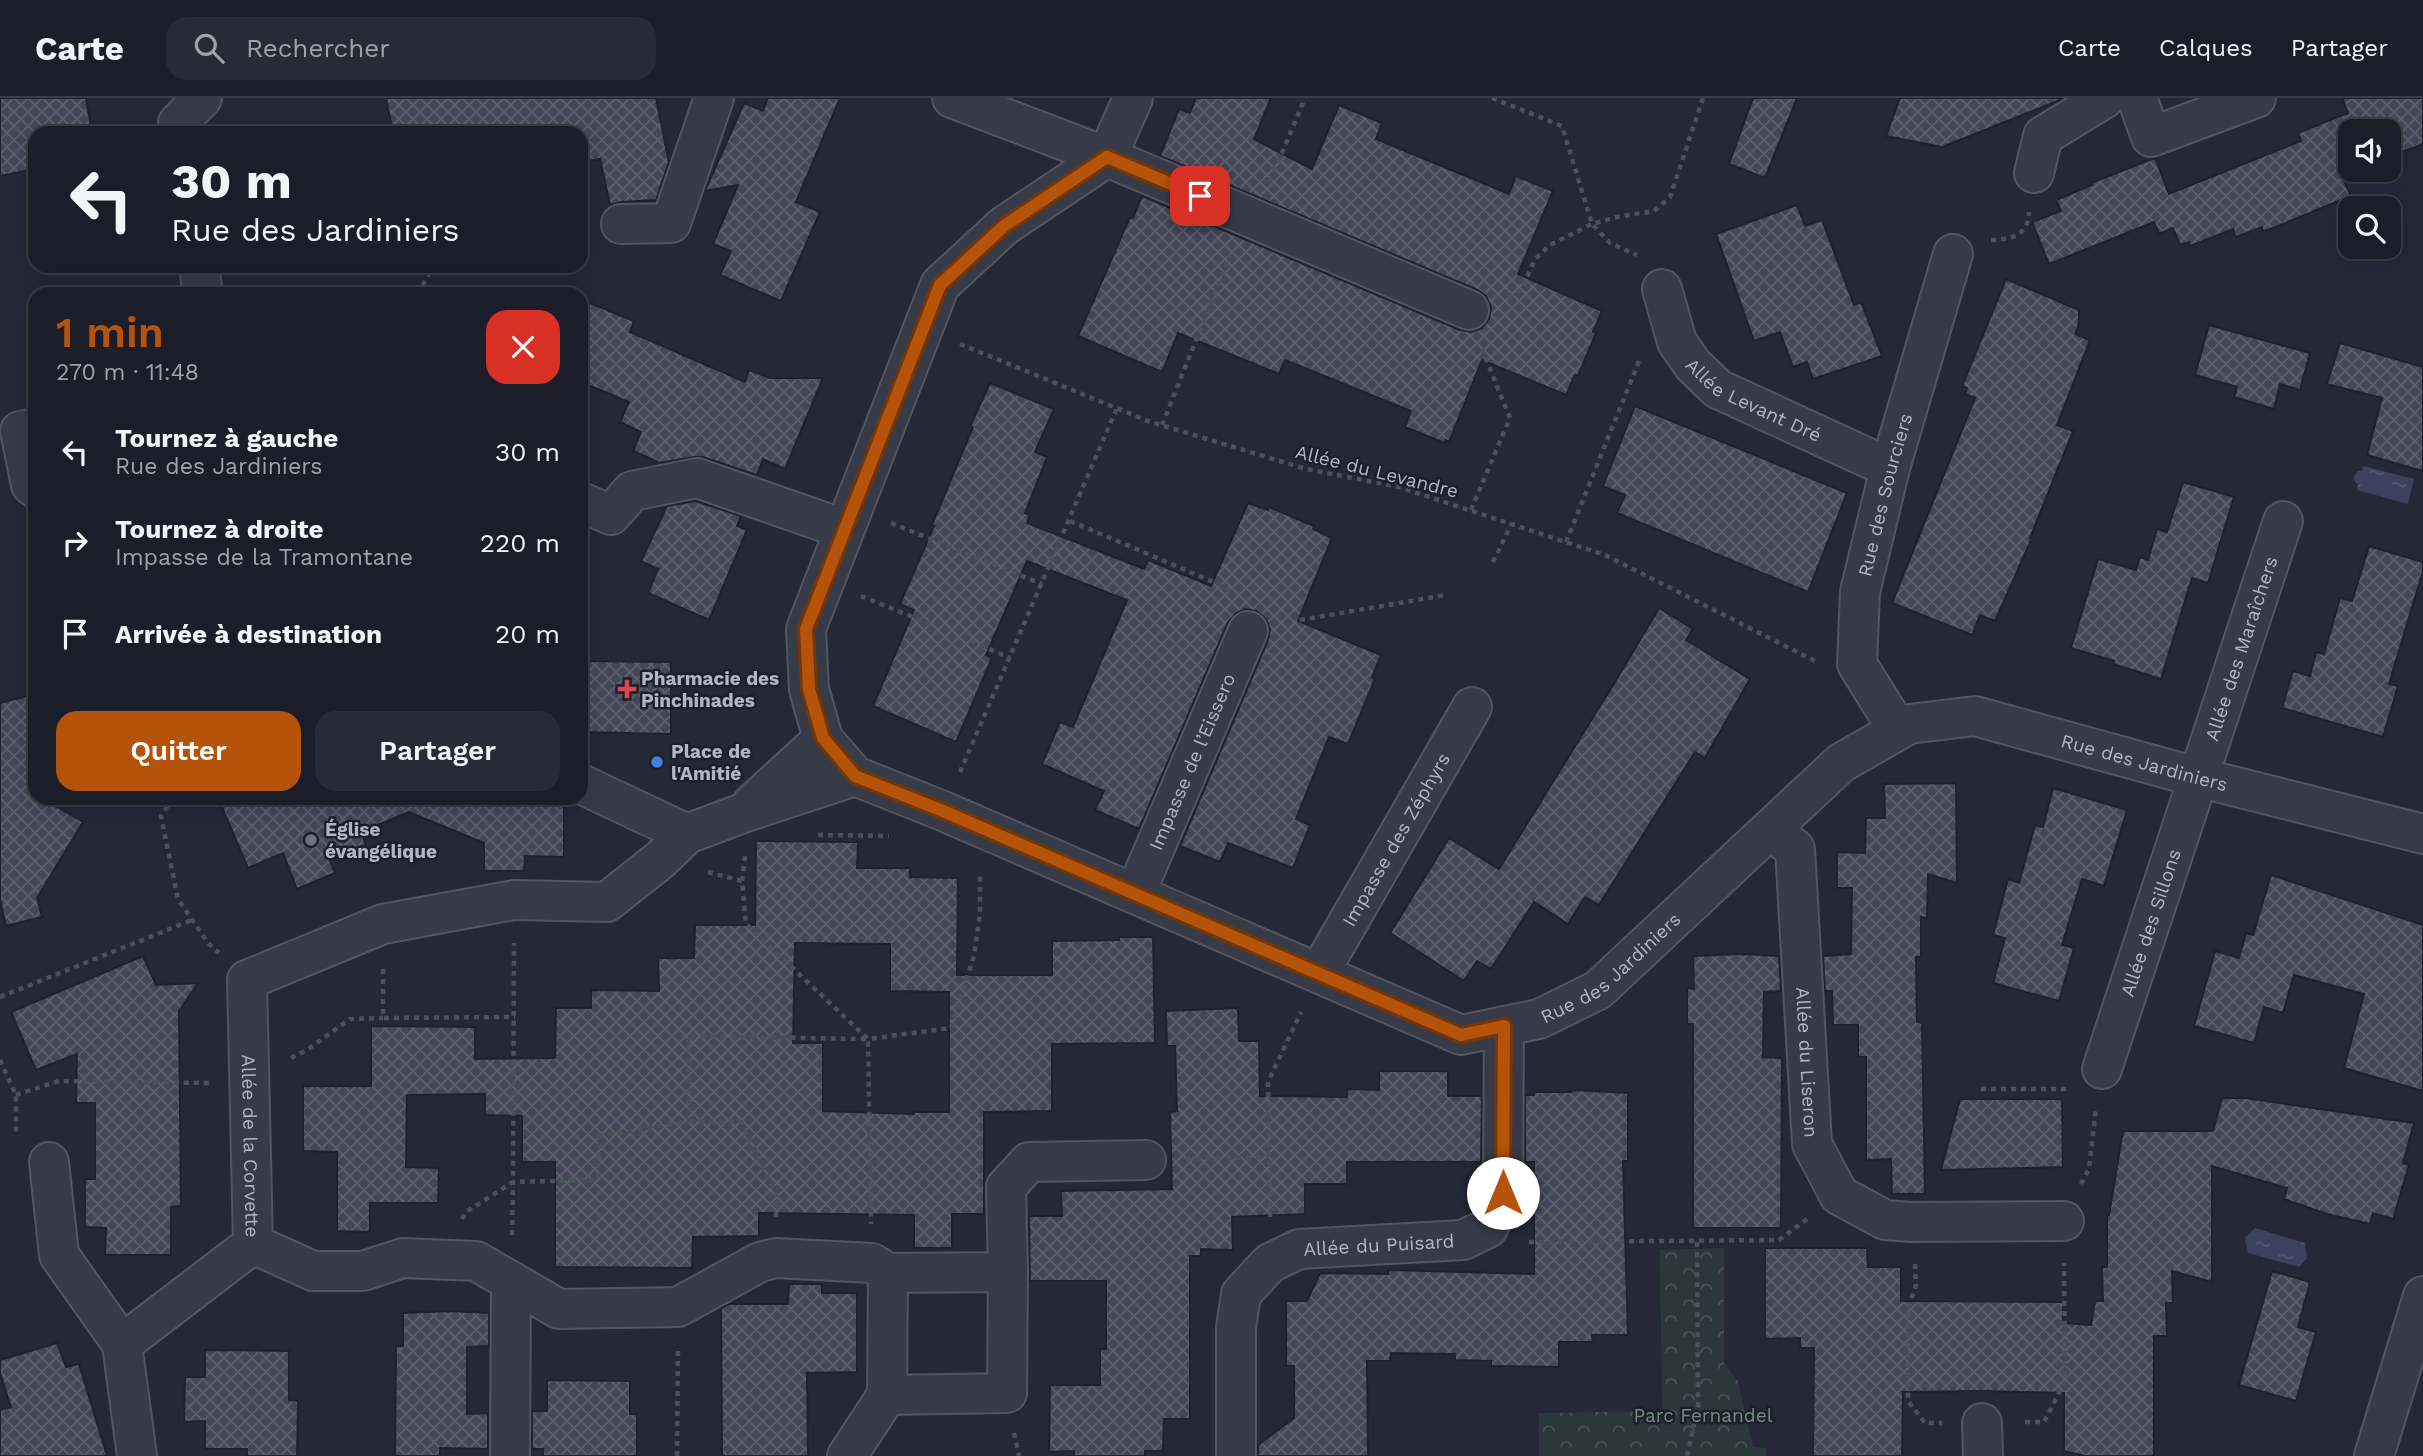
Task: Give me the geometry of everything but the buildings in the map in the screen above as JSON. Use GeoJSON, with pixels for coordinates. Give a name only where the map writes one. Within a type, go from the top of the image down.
{"type":"FeatureCollection","features":[{"type":"Feature","properties":{"kind":"street"},"geometry":{"type":"LineString","coordinates":[[179,126],[178,123],[202,98]]}},
{"type":"Feature","properties":{"kind":"street"},"geometry":{"type":"LineString","coordinates":[[621,224],[671,223],[714,98]]}},
{"type":"Feature","properties":{"kind":"street"},"geometry":{"type":"LineString","coordinates":[[952,98],[1107,157],[1469,310]]}},
{"type":"Feature","properties":{"kind":"street"},"geometry":{"type":"LineString","coordinates":[[1107,157],[1133,98]]}},
{"type":"Feature","properties":{"kind":"street"},"geometry":{"type":"LineString","coordinates":[[2031,191],[2043,136],[2105,98]]}},
{"type":"Feature","properties":{"kind":"street"},"geometry":{"type":"LineString","coordinates":[[2137,98],[2151,137],[2256,98]]}},
{"type":"Feature","properties":{"kind":"street","name":"Rue des Jardiniers"},"geometry":{"type":"LineString","coordinates":[[1107,157],[1004,226],[940,285],[806,629],[809,689],[823,738],[855,776],[943,811],[1461,1035],[1539,1019],[1598,990],[1841,762],[1909,724],[1975,716],[2197,777],[2423,834]]}},
{"type":"Feature","properties":{"kind":"street","name":"Rue des Sourciers"},"geometry":{"type":"LineString","coordinates":[[1857,664],[1860,592],[1890,468],[1953,254]]}},
{"type":"Feature","properties":{"kind":"street","name":"Allée Levant Dré"},"geometry":{"type":"LineString","coordinates":[[1662,289],[1677,342],[1693,365],[1718,389],[1890,468]]}},
{"type":"Feature","properties":{"kind":"street"},"geometry":{"type":"LineString","coordinates":[[28,429],[20,431],[28,467]]}},
{"type":"Feature","properties":{"kind":"street"},"geometry":{"type":"LineString","coordinates":[[588,505],[611,515],[632,491],[697,478],[848,519]]}},
{"type":"Feature","properties":{"kind":"street","name":"Allée des Maraîchers"},"geometry":{"type":"LineString","coordinates":[[2197,777],[2283,521]]}},
{"type":"Feature","properties":{"kind":"street","name":"Impasse de l’Eissero"},"geometry":{"type":"LineString","coordinates":[[1135,894],[1248,631]]}},
{"type":"Feature","properties":{"kind":"street"},"geometry":{"type":"LineString","coordinates":[[1857,664],[1898,730]]}},
{"type":"Feature","properties":{"kind":"street","name":"Impasse des Zéphyrs"},"geometry":{"type":"LineString","coordinates":[[1319,973],[1472,707]]}},
{"type":"Feature","properties":{"kind":"street"},"geometry":{"type":"LineString","coordinates":[[744,829],[823,738]]}},
{"type":"Feature","properties":{"kind":"street"},"geometry":{"type":"LineString","coordinates":[[588,787],[687,834],[744,829],[855,776]]}},
{"type":"Feature","properties":{"kind":"street","name":"Allée des Sillons"},"geometry":{"type":"LineString","coordinates":[[2100,1079],[2197,777]]}},
{"type":"Feature","properties":{"kind":"street","name":"Allée du Liseron"},"geometry":{"type":"LineString","coordinates":[[1770,830],[1795,849],[1812,1144],[1839,1195]]}},
{"type":"Feature","properties":{"kind":"street"},"geometry":{"type":"LineString","coordinates":[[247,980],[383,924],[514,900],[607,902],[660,860],[687,834]]}},
{"type":"Feature","properties":{"kind":"street","name":"Allée de la Corvette"},"geometry":{"type":"LineString","coordinates":[[247,980],[253,1244],[313,1271],[363,1271],[403,1258],[477,1262],[559,1309],[678,1307],[760,1262],[776,1258],[880,1268],[1008,1272]]}},
{"type":"Feature","properties":{"kind":"street"},"geometry":{"type":"LineString","coordinates":[[1488,1228],[1503,1193],[1504,1026]]}},
{"type":"Feature","properties":{"kind":"street"},"geometry":{"type":"LineString","coordinates":[[887,1395],[1007,1393],[1006,1187],[1029,1161],[1146,1160]]}},
{"type":"Feature","properties":{"kind":"street"},"geometry":{"type":"LineString","coordinates":[[49,1162],[60,1255],[122,1344],[137,1456]]}},
{"type":"Feature","properties":{"kind":"street"},"geometry":{"type":"LineString","coordinates":[[1839,1195],[1885,1220],[2063,1221]]}},
{"type":"Feature","properties":{"kind":"street","name":"Allée du Puisard"},"geometry":{"type":"LineString","coordinates":[[1236,1456],[1236,1328],[1241,1294],[1270,1263],[1299,1250],[1462,1240],[1488,1228]]}},
{"type":"Feature","properties":{"kind":"street"},"geometry":{"type":"LineString","coordinates":[[122,1344],[253,1244]]}},
{"type":"Feature","properties":{"kind":"street"},"geometry":{"type":"LineString","coordinates":[[847,1456],[887,1395],[880,1268]]}},
{"type":"Feature","properties":{"kind":"street"},"geometry":{"type":"LineString","coordinates":[[510,1456],[511,1281]]}},
{"type":"Feature","properties":{"kind":"street"},"geometry":{"type":"LineString","coordinates":[[2374,1456],[2423,1296]]}},
{"type":"Feature","properties":{"kind":"path"},"geometry":{"type":"LineString","coordinates":[[1162,425],[1250,217],[1305,98]]}},
{"type":"Feature","properties":{"kind":"path"},"geometry":{"type":"LineString","coordinates":[[1492,98],[1562,126],[1592,224],[1610,243],[1640,257],[1662,289]]}},
{"type":"Feature","properties":{"kind":"path"},"geometry":{"type":"LineString","coordinates":[[1471,509],[1510,418],[1489,372],[1469,310],[1521,290],[1535,260],[1550,245],[1592,224],[1654,211],[1670,197],[1703,98]]}},
{"type":"Feature","properties":{"kind":"path"},"geometry":{"type":"LineString","coordinates":[[1953,254],[1954,243],[1967,234],[1989,240],[2010,239],[2022,232],[2028,218],[2031,191]]}},
{"type":"Feature","properties":{"kind":"path","name":"Allée du Levandre"},"geometry":{"type":"LineString","coordinates":[[923,329],[1162,425],[1306,469],[1399,487],[1605,555],[1823,664],[1857,664]]}},
{"type":"Feature","properties":{"kind":"path"},"geometry":{"type":"LineString","coordinates":[[1566,542],[1638,362],[1677,342]]}},
{"type":"Feature","properties":{"kind":"path"},"geometry":{"type":"LineString","coordinates":[[943,811],[1117,408]]}},
{"type":"Feature","properties":{"kind":"path"},"geometry":{"type":"LineString","coordinates":[[848,519],[1042,584]]}},
{"type":"Feature","properties":{"kind":"path"},"geometry":{"type":"LineString","coordinates":[[1070,521],[1228,589],[1248,631]]}},
{"type":"Feature","properties":{"kind":"path"},"geometry":{"type":"LineString","coordinates":[[1493,562],[1512,523]]}},
{"type":"Feature","properties":{"kind":"path"},"geometry":{"type":"LineString","coordinates":[[824,581],[935,626]]}},
{"type":"Feature","properties":{"kind":"path"},"geometry":{"type":"LineString","coordinates":[[1300,620],[1446,595]]}},
{"type":"Feature","properties":{"kind":"path"},"geometry":{"type":"LineString","coordinates":[[971,641],[1010,658]]}},
{"type":"Feature","properties":{"kind":"path"},"geometry":{"type":"LineString","coordinates":[[168,805],[161,816],[178,899],[208,943],[247,980]]}},
{"type":"Feature","properties":{"kind":"path"},"geometry":{"type":"LineString","coordinates":[[744,829],[742,881],[746,924],[868,1038],[880,1268]]}},
{"type":"Feature","properties":{"kind":"path"},"geometry":{"type":"LineString","coordinates":[[817,835],[900,836]]}},
{"type":"Feature","properties":{"kind":"path"},"geometry":{"type":"LineString","coordinates":[[660,860],[742,881]]}},
{"type":"Feature","properties":{"kind":"path"},"geometry":{"type":"LineString","coordinates":[[689,1121],[688,1036],[868,1038],[951,1028],[974,956],[980,913],[981,860]]}},
{"type":"Feature","properties":{"kind":"path"},"geometry":{"type":"LineString","coordinates":[[511,1281],[514,900]]}},
{"type":"Feature","properties":{"kind":"path"},"geometry":{"type":"LineString","coordinates":[[0,997],[192,920]]}},
{"type":"Feature","properties":{"kind":"path"},"geometry":{"type":"LineString","coordinates":[[383,924],[383,1018]]}},
{"type":"Feature","properties":{"kind":"path"},"geometry":{"type":"LineString","coordinates":[[1270,1263],[1268,1082],[1319,973]]}},
{"type":"Feature","properties":{"kind":"path"},"geometry":{"type":"LineString","coordinates":[[16,1095],[59,1081],[251,1082],[306,1050],[350,1019],[514,1017]]}},
{"type":"Feature","properties":{"kind":"path"},"geometry":{"type":"LineString","coordinates":[[0,1060],[16,1095],[16,1136],[49,1162]]}},
{"type":"Feature","properties":{"kind":"path"},"geometry":{"type":"LineString","coordinates":[[1911,1222],[1916,1285],[1908,1309],[1908,1401],[1925,1423],[1982,1440],[2044,1422],[2065,1381],[2063,1221],[2089,1169],[2100,1079],[1981,1089]]}},
{"type":"Feature","properties":{"kind":"path"},"geometry":{"type":"LineString","coordinates":[[439,1260],[466,1212],[513,1182],[598,1180],[600,1136],[689,1121],[741,1122],[775,1194],[776,1258]]}},
{"type":"Feature","properties":{"kind":"path"},"geometry":{"type":"LineString","coordinates":[[1146,1160],[1269,1157]]}},
{"type":"Feature","properties":{"kind":"path"},"geometry":{"type":"LineString","coordinates":[[1488,1228],[1530,1242],[1779,1240],[1839,1195]]}},
{"type":"Feature","properties":{"kind":"path"},"geometry":{"type":"LineString","coordinates":[[1687,1456],[1698,1407],[1697,1241]]}},
{"type":"Feature","properties":{"kind":"path"},"geometry":{"type":"LineString","coordinates":[[677,1456],[678,1307]]}},
{"type":"Feature","properties":{"kind":"green space","name":"Parc Fernandel"},"geometry":{"type":"Polygon","coordinates":[[[1724,1248],[1724,1363],[1738,1381],[1753,1447],[1766,1448],[1766,1456],[1539,1456],[1539,1413],[1662,1411],[1660,1250],[1724,1248]]]}},
{"type":"Feature","properties":{"kind":"water"},"geometry":{"type":"Polygon","coordinates":[[[2363,466],[2414,479],[2408,504],[2357,490],[2354,476],[2358,471],[2362,471],[2363,466]]]}},
{"type":"Feature","properties":{"kind":"water"},"geometry":{"type":"Polygon","coordinates":[[[2255,1228],[2305,1243],[2307,1258],[2299,1267],[2248,1253],[2245,1238],[2255,1228]]]}},
{"type":"Feature","properties":{"kind":"place","name":"Pharmacie des Pinchinades"},"geometry":{"type":"Point","coordinates":[627,689]}},
{"type":"Feature","properties":{"kind":"place","name":"Place de l'Amitié"},"geometry":{"type":"Point","coordinates":[657,762]}},
{"type":"Feature","properties":{"kind":"place","name":"Église évangélique"},"geometry":{"type":"Point","coordinates":[311,840]}},
{"type":"Feature","properties":{"kind":"route"},"geometry":{"type":"LineString","coordinates":[[1200,196],[1107,157],[1004,226],[940,285],[806,629],[809,689],[823,738],[855,776],[943,811],[1461,1035],[1504,1026],[1503,1193]]}}]}
